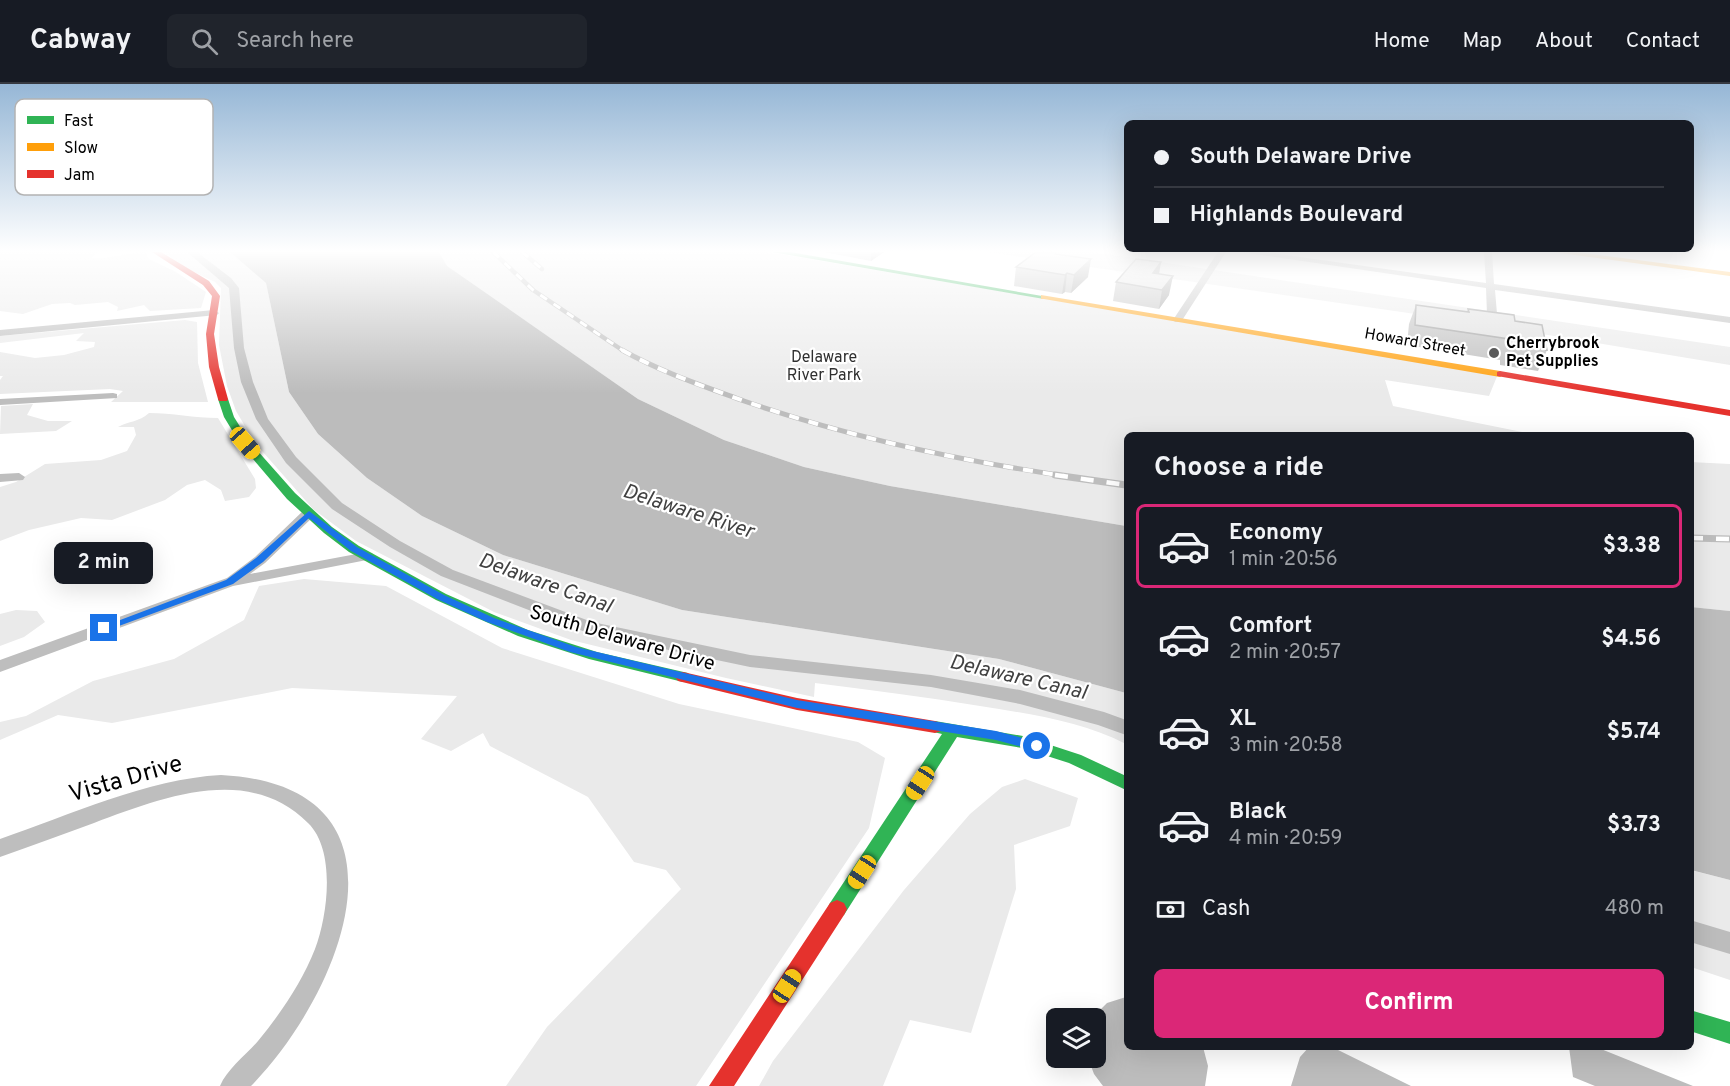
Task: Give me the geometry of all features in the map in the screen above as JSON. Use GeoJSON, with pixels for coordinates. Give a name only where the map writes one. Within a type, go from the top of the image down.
{"type":"FeatureCollection","features":[{"type":"Feature","properties":{"kind":"main road","name":"South Delaware Drive"},"geometry":{"type":"LineString","coordinates":[[216,299],[210,346],[219,389],[229,417],[245,443],[309,513],[337,537],[475,613],[574,650],[797,704],[954,729],[1033,745],[1075,759],[1124,782]]}},
{"type":"Feature","properties":{"kind":"main road","name":"Howard Street"},"geometry":{"type":"LineString","coordinates":[[1052,299],[1730,413]]}},
{"type":"Feature","properties":{"kind":"main road"},"geometry":{"type":"LineString","coordinates":[[721,1086],[954,729]]}},
{"type":"Feature","properties":{"kind":"main road"},"geometry":{"type":"LineString","coordinates":[[1694,1021],[1730,1033]]}},
{"type":"Feature","properties":{"kind":"street"},"geometry":{"type":"LineString","coordinates":[[1178,320],[1192,299]]}},
{"type":"Feature","properties":{"kind":"street"},"geometry":{"type":"LineString","coordinates":[[1491,299],[1492,314]]}},
{"type":"Feature","properties":{"kind":"street"},"geometry":{"type":"LineString","coordinates":[[1576,299],[1730,320]]}},
{"type":"Feature","properties":{"kind":"street"},"geometry":{"type":"LineString","coordinates":[[0,333],[214,313]]}},
{"type":"Feature","properties":{"kind":"street"},"geometry":{"type":"LineString","coordinates":[[0,402],[113,396]]}},
{"type":"Feature","properties":{"kind":"street"},"geometry":{"type":"LineString","coordinates":[[0,478],[19,477]]}},
{"type":"Feature","properties":{"kind":"street"},"geometry":{"type":"LineString","coordinates":[[229,582],[260,560],[309,513]]}},
{"type":"Feature","properties":{"kind":"street"},"geometry":{"type":"LineString","coordinates":[[0,666],[229,582],[368,556]]}},
{"type":"Feature","properties":{"kind":"street","name":"Vista Drive"},"geometry":{"type":"LineString","coordinates":[[0,848],[175,788],[238,783],[287,796],[306,809],[328,832],[337,865],[331,935],[314,977],[293,1014],[233,1086]]}},
{"type":"Feature","properties":{"kind":"green space"},"geometry":{"type":"Polygon","coordinates":[[[0,299],[204,299],[201,308],[150,311],[144,305],[117,311],[118,307],[108,302],[75,305],[52,304],[23,314],[0,311],[0,299]]]}},
{"type":"Feature","properties":{"kind":"green space"},"geometry":{"type":"Polygon","coordinates":[[[221,299],[269,299],[289,392],[318,434],[367,478],[422,516],[503,555],[682,610],[999,659],[1124,692],[1124,743],[1091,729],[1055,719],[939,700],[815,683],[814,697],[571,640],[494,612],[356,541],[313,509],[255,443],[236,411],[227,386],[219,345],[221,299]]]}},
{"type":"Feature","properties":{"kind":"green space","name":"Delaware River Park"},"geometry":{"type":"Polygon","coordinates":[[[483,299],[1047,299],[1498,374],[1489,396],[1385,380],[1393,406],[1522,432],[1124,432],[1124,526],[890,486],[804,467],[724,440],[638,399],[527,322],[483,299]]]}},
{"type":"Feature","properties":{"kind":"green space"},"geometry":{"type":"Polygon","coordinates":[[[1310,299],[1406,299],[1730,347],[1730,365],[1464,321],[1310,299]]]}},
{"type":"Feature","properties":{"kind":"green space"},"geometry":{"type":"Polygon","coordinates":[[[185,320],[197,322],[198,363],[208,402],[111,402],[123,391],[110,389],[0,394],[0,380],[3,376],[0,376],[0,352],[35,358],[64,355],[94,347],[95,342],[76,341],[84,333],[0,343],[0,336],[185,320]]]}},
{"type":"Feature","properties":{"kind":"green space"},"geometry":{"type":"Polygon","coordinates":[[[33,404],[27,415],[48,421],[72,421],[56,431],[0,434],[1,406],[33,404]]]}},
{"type":"Feature","properties":{"kind":"green space"},"geometry":{"type":"Polygon","coordinates":[[[149,413],[218,418],[255,479],[256,488],[249,497],[225,501],[221,490],[205,480],[187,485],[165,500],[112,520],[81,518],[29,530],[0,541],[0,487],[16,482],[45,464],[101,460],[127,451],[136,435],[134,427],[118,427],[149,413]]]}},
{"type":"Feature","properties":{"kind":"green space"},"geometry":{"type":"Polygon","coordinates":[[[1694,462],[1730,464],[1730,611],[1694,607],[1694,462]]]}},
{"type":"Feature","properties":{"kind":"green space"},"geometry":{"type":"Polygon","coordinates":[[[304,579],[386,586],[502,648],[679,704],[858,742],[885,758],[869,828],[696,1086],[506,1086],[547,1027],[681,889],[666,870],[634,862],[588,797],[490,746],[483,733],[451,751],[421,739],[457,696],[292,688],[112,723],[58,715],[0,740],[0,722],[26,716],[93,681],[174,659],[244,620],[259,586],[304,579]]]}},
{"type":"Feature","properties":{"kind":"green space"},"geometry":{"type":"Polygon","coordinates":[[[16,610],[37,611],[45,622],[24,637],[0,646],[0,614],[16,610]]]}},
{"type":"Feature","properties":{"kind":"green space"},"geometry":{"type":"Polygon","coordinates":[[[1025,779],[1078,798],[1070,826],[1014,845],[1016,889],[971,1033],[910,1020],[883,1086],[759,1086],[773,1061],[904,890],[970,814],[1002,787],[1025,779]]]}},
{"type":"Feature","properties":{"kind":"green space"},"geometry":{"type":"Polygon","coordinates":[[[1694,871],[1730,880],[1730,980],[1694,968],[1694,871]]]}},
{"type":"Feature","properties":{"kind":"water","name":"Delaware River"},"geometry":{"type":"Polygon","coordinates":[[[269,299],[494,299],[638,399],[724,440],[804,467],[890,486],[1124,526],[1124,692],[999,659],[682,610],[503,555],[422,516],[367,478],[318,434],[289,392],[269,299]]]}},
{"type":"Feature","properties":{"kind":"water"},"geometry":{"type":"Polygon","coordinates":[[[1694,607],[1730,611],[1730,880],[1694,871],[1694,607]]]}},
{"type":"Feature","properties":{"kind":"water"},"geometry":{"type":"Polygon","coordinates":[[[1124,998],[1124,1050],[1204,1050],[1208,1066],[1205,1086],[1103,1086],[1092,1068],[1106,1068],[1106,1008],[1102,1008],[1107,1003],[1124,998]]]}},
{"type":"Feature","properties":{"kind":"water"},"geometry":{"type":"Polygon","coordinates":[[[1306,1050],[1338,1050],[1411,1086],[1291,1086],[1300,1057],[1306,1050]]]}},
{"type":"Feature","properties":{"kind":"water"},"geometry":{"type":"Polygon","coordinates":[[[1569,1050],[1603,1050],[1693,1086],[1595,1086],[1573,1077],[1569,1050]]]}},
{"type":"Feature","properties":{"kind":"building"},"geometry":{"type":"Polygon","coordinates":[[[1416,305],[1514,315],[1515,321],[1542,325],[1547,350],[1509,344],[1509,339],[1415,325],[1416,305]]]}},
{"type":"Feature","properties":{"kind":"waterway","name":"Delaware Canal"},"geometry":{"type":"LineString","coordinates":[[235,299],[239,348],[247,382],[262,419],[291,460],[337,506],[395,544],[447,573],[588,627],[750,661],[931,681],[1020,697],[1104,719],[1124,727]]}},
{"type":"Feature","properties":{"kind":"waterway","name":"Delaware Canal"},"geometry":{"type":"LineString","coordinates":[[1694,932],[1730,943]]}},
{"type":"Feature","properties":{"kind":"railway"},"geometry":{"type":"LineString","coordinates":[[546,299],[622,350]]}},
{"type":"Feature","properties":{"kind":"railway"},"geometry":{"type":"LineString","coordinates":[[622,350],[698,384],[823,426],[943,455],[1065,476]]}},
{"type":"Feature","properties":{"kind":"railway"},"geometry":{"type":"LineString","coordinates":[[1055,475],[1124,485]]}},
{"type":"Feature","properties":{"kind":"railway"},"geometry":{"type":"LineString","coordinates":[[1694,538],[1730,539]]}},
{"type":"Feature","properties":{"kind":"traffic: fast"},"geometry":{"type":"LineString","coordinates":[[223,399],[229,417],[245,443],[291,496],[328,530],[354,549],[441,597],[523,633],[594,656],[683,677]]}},
{"type":"Feature","properties":{"kind":"traffic: fast"},"geometry":{"type":"LineString","coordinates":[[935,727],[1023,742],[1075,759],[1124,782]]}},
{"type":"Feature","properties":{"kind":"traffic: fast"},"geometry":{"type":"LineString","coordinates":[[837,909],[954,729]]}},
{"type":"Feature","properties":{"kind":"traffic: fast"},"geometry":{"type":"LineString","coordinates":[[1694,1021],[1730,1033]]}},
{"type":"Feature","properties":{"kind":"traffic: slow"},"geometry":{"type":"LineString","coordinates":[[1054,299],[1500,374]]}},
{"type":"Feature","properties":{"kind":"traffic: jam"},"geometry":{"type":"LineString","coordinates":[[216,299],[210,334],[214,367],[223,399]]}},
{"type":"Feature","properties":{"kind":"traffic: jam"},"geometry":{"type":"LineString","coordinates":[[1500,374],[1730,413]]}},
{"type":"Feature","properties":{"kind":"traffic: jam"},"geometry":{"type":"LineString","coordinates":[[683,677],[797,704],[935,727]]}},
{"type":"Feature","properties":{"kind":"traffic: jam"},"geometry":{"type":"LineString","coordinates":[[721,1086],[837,909]]}},
{"type":"Feature","properties":{"kind":"place","name":"Cherrybrook Pet Supplies"},"geometry":{"type":"Point","coordinates":[1494,353]}},
{"type":"Feature","properties":{"kind":"route"},"geometry":{"type":"LineString","coordinates":[[104,628],[229,582],[260,560],[309,513],[337,537],[382,565],[441,597],[542,640],[727,689],[797,704],[841,713],[996,736],[1037,746]]}}]}
